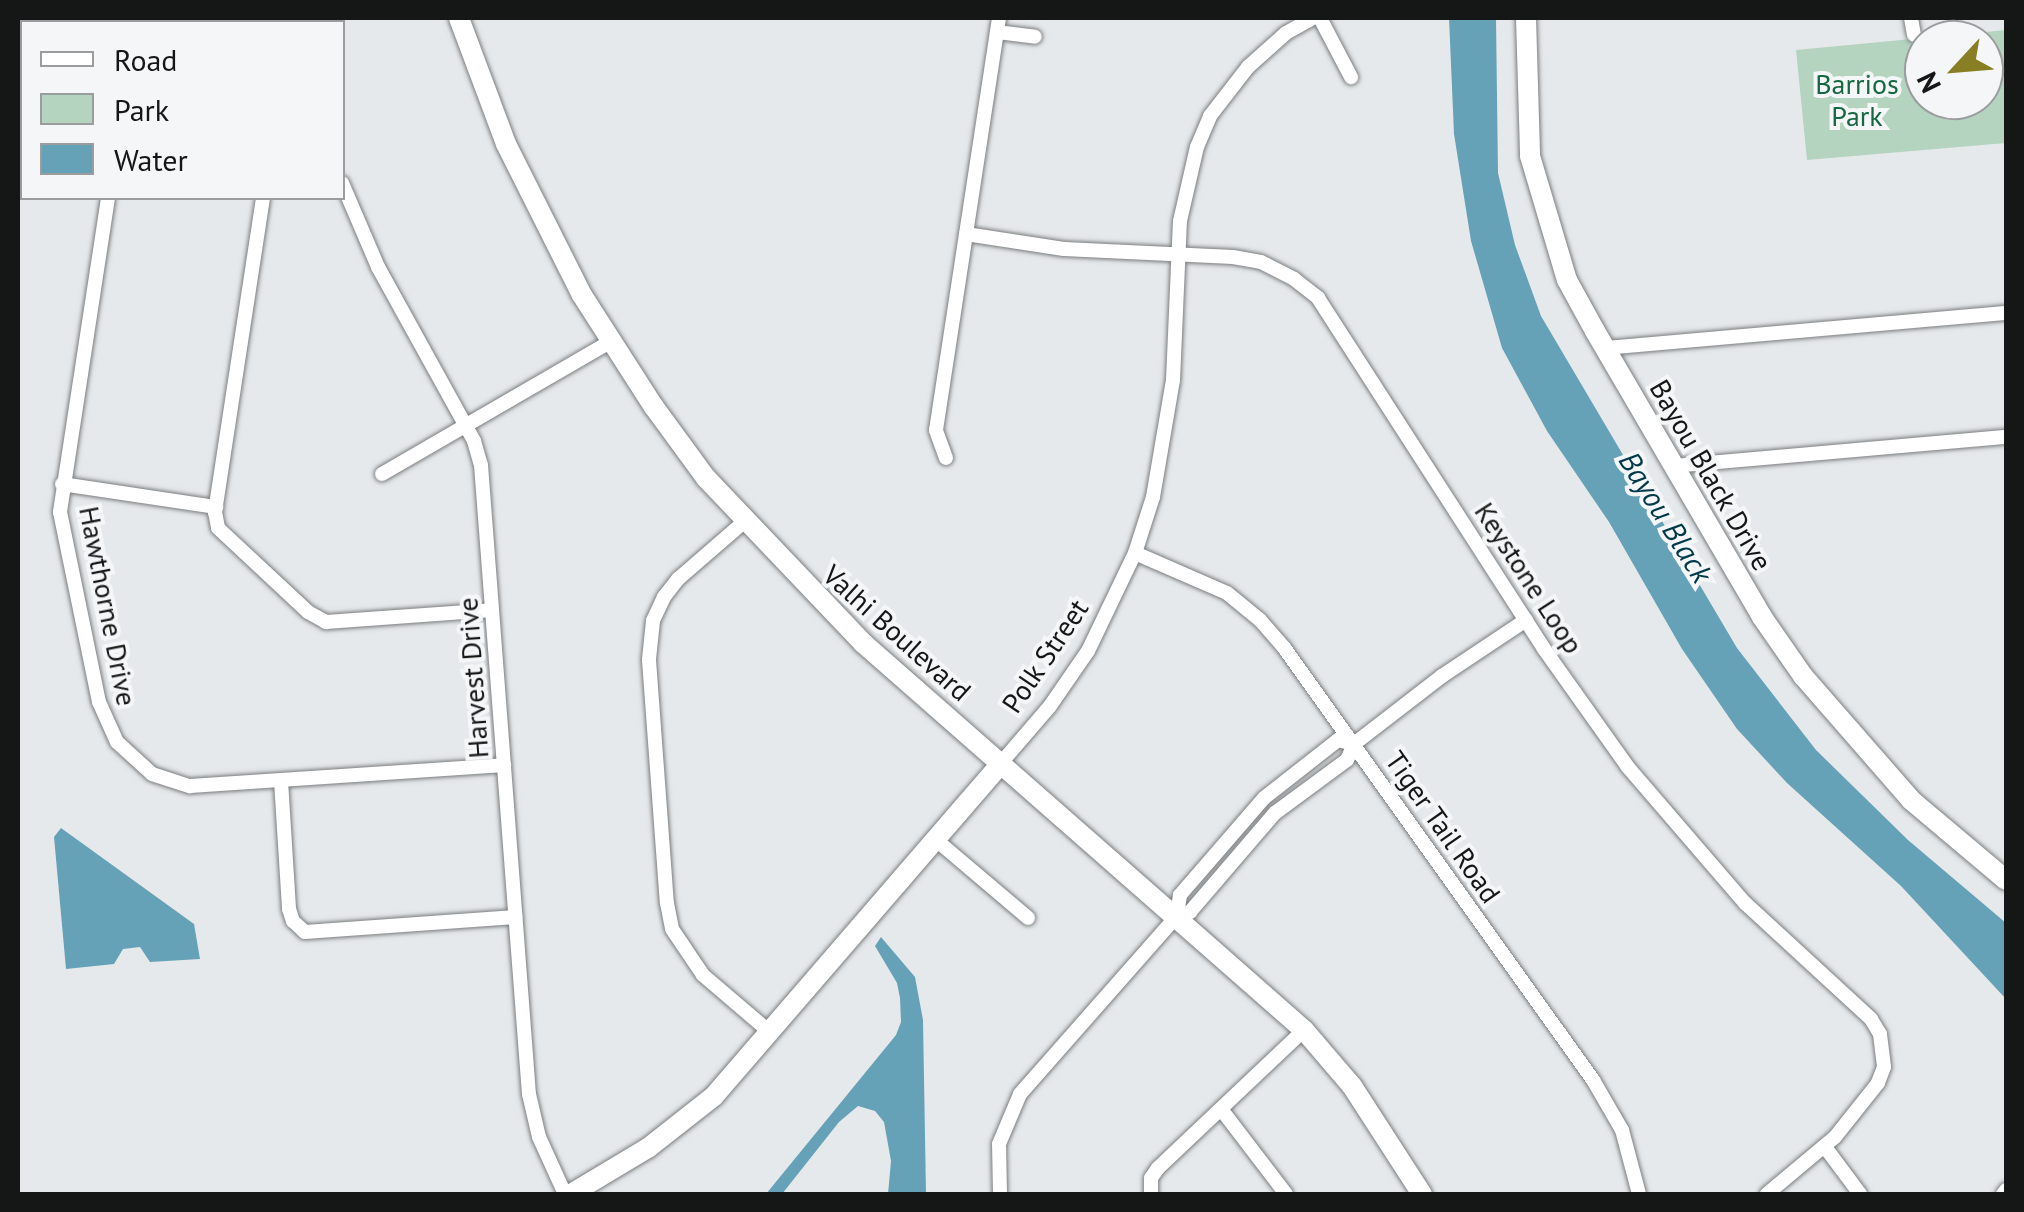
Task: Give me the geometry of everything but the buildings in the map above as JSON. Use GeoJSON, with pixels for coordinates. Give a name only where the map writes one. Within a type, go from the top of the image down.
{"type":"FeatureCollection","features":[{"type":"Feature","properties":{"kind":"street","name":"Valhi Boulevard"},"geometry":{"type":"LineString","coordinates":[[459,18],[506,144],[558,250],[611,341],[706,478],[863,643],[1304,1030],[1362,1100],[1422,1194]]}},
{"type":"Feature","properties":{"kind":"street"},"geometry":{"type":"LineString","coordinates":[[1316,18],[1351,77]]}},
{"type":"Feature","properties":{"kind":"street","name":"Polk Street"},"geometry":{"type":"LineString","coordinates":[[568,1194],[680,1125],[714,1096],[1050,706],[1088,651],[1135,553],[1166,439],[1185,188],[1210,116],[1262,51],[1316,18]]}},
{"type":"Feature","properties":{"kind":"street","name":"Bayou Black Drive"},"geometry":{"type":"LineString","coordinates":[[1526,18],[1530,156],[1567,280],[1762,617],[1830,711],[1911,800],[2006,880]]}},
{"type":"Feature","properties":{"kind":"street"},"geometry":{"type":"LineString","coordinates":[[946,458],[936,430],[998,25],[1035,37]]}},
{"type":"Feature","properties":{"kind":"street","name":"Harvest Drive"},"geometry":{"type":"LineString","coordinates":[[345,189],[397,304],[464,424],[481,465],[531,1110],[568,1194]]}},
{"type":"Feature","properties":{"kind":"street","name":"Hawthorne Drive"},"geometry":{"type":"LineString","coordinates":[[108,200],[62,484],[62,534],[99,702],[116,742],[142,768],[177,783],[204,786],[504,766]]}},
{"type":"Feature","properties":{"kind":"street"},"geometry":{"type":"LineString","coordinates":[[263,200],[216,506],[215,520],[222,534],[308,612],[326,622],[492,610]]}},
{"type":"Feature","properties":{"kind":"street","name":"Keystone Loop"},"geometry":{"type":"LineString","coordinates":[[966,234],[1064,249],[1261,262],[1294,279],[1318,298],[1592,719],[1680,832],[1745,903],[1871,1019],[1880,1034],[1884,1067],[1878,1082],[1825,1146]]}},
{"type":"Feature","properties":{"kind":"street"},"geometry":{"type":"LineString","coordinates":[[1605,348],[2006,312]]}},
{"type":"Feature","properties":{"kind":"street"},"geometry":{"type":"LineString","coordinates":[[382,474],[611,341]]}},
{"type":"Feature","properties":{"kind":"street"},"geometry":{"type":"LineString","coordinates":[[1672,466],[2006,437]]}},
{"type":"Feature","properties":{"kind":"street"},"geometry":{"type":"LineString","coordinates":[[62,484],[216,506]]}},
{"type":"Feature","properties":{"kind":"street"},"geometry":{"type":"LineString","coordinates":[[745,520],[678,578],[664,597],[653,621],[649,660],[666,903],[672,929],[686,956],[702,975],[771,1034]]}},
{"type":"Feature","properties":{"kind":"street","name":"Tiger Tail Road"},"geometry":{"type":"LineString","coordinates":[[1135,553],[1204,580],[1260,620],[1354,744],[1594,1080],[1622,1130],[1639,1194]]}},
{"type":"Feature","properties":{"kind":"street"},"geometry":{"type":"LineString","coordinates":[[1000,1194],[998,1144],[1020,1094],[1177,916],[1190,912],[1266,822],[1302,789],[1347,760],[1354,744],[1442,676],[1526,620]]}},
{"type":"Feature","properties":{"kind":"street"},"geometry":{"type":"LineString","coordinates":[[1177,916],[1180,894],[1290,774],[1338,740],[1354,744]]}},
{"type":"Feature","properties":{"kind":"street"},"geometry":{"type":"LineString","coordinates":[[281,781],[289,909],[293,921],[304,932],[516,917]]}},
{"type":"Feature","properties":{"kind":"street"},"geometry":{"type":"LineString","coordinates":[[1253,810],[1266,822]]}},
{"type":"Feature","properties":{"kind":"street"},"geometry":{"type":"LineString","coordinates":[[935,839],[1028,918]]}},
{"type":"Feature","properties":{"kind":"street"},"geometry":{"type":"LineString","coordinates":[[1151,1194],[1151,1178],[1158,1168],[1304,1030]]}},
{"type":"Feature","properties":{"kind":"street"},"geometry":{"type":"LineString","coordinates":[[1221,1109],[1286,1194]]}},
{"type":"Feature","properties":{"kind":"street"},"geometry":{"type":"LineString","coordinates":[[1767,1194],[1825,1146],[1860,1194]]}},
{"type":"Feature","properties":{"kind":"green space","name":"Barrios Park"},"geometry":{"type":"Polygon","coordinates":[[[2006,30],[2006,143],[1807,160],[1796,50],[1904,40],[1904,120],[2004,120],[2006,30]]]}},
{"type":"Feature","properties":{"kind":"water"},"geometry":{"type":"Polygon","coordinates":[[[1449,18],[1496,18],[1498,173],[1515,245],[1541,316],[1737,648],[1816,750],[1908,840],[2006,923],[2006,999],[1901,886],[1787,783],[1737,729],[1682,649],[1609,522],[1547,431],[1502,348],[1471,241],[1454,134],[1449,18]]]}},
{"type":"Feature","properties":{"kind":"water"},"geometry":{"type":"Polygon","coordinates":[[[61,828],[194,924],[200,959],[150,962],[140,947],[123,949],[114,964],[66,969],[54,837],[61,828]]]}},
{"type":"Feature","properties":{"kind":"water"},"geometry":{"type":"Polygon","coordinates":[[[881,937],[915,977],[923,1020],[926,1194],[888,1194],[891,1161],[884,1122],[875,1111],[858,1106],[839,1122],[782,1194],[766,1194],[896,1035],[901,1022],[900,998],[897,983],[875,946],[881,937]]]}},
{"type":"Feature","properties":{"kind":"water label","name":"Bayou Black"},"geometry":{"type":"Point","coordinates":[1666,517]}}]}
